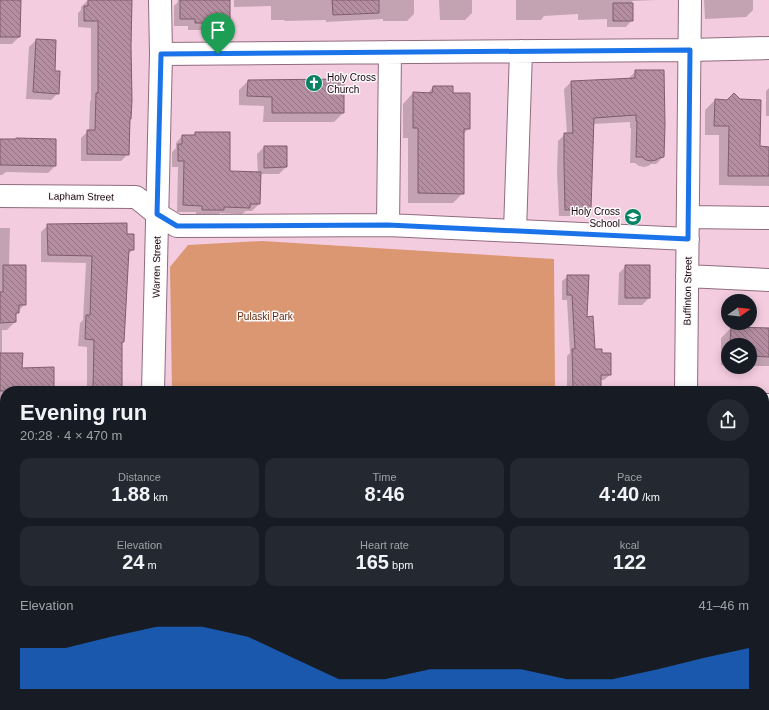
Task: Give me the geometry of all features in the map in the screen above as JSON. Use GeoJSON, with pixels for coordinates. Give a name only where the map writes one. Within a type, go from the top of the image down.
{"type":"FeatureCollection","features":[{"type":"Feature","properties":{"kind":"street","name":"Warren Street"},"geometry":{"type":"LineString","coordinates":[[153,386],[161,54],[160,0]]}},
{"type":"Feature","properties":{"kind":"street","name":"Buffinton Street"},"geometry":{"type":"LineString","coordinates":[[686,386],[690,0]]}},
{"type":"Feature","properties":{"kind":"street"},"geometry":{"type":"LineString","coordinates":[[161,54],[690,50],[769,48]]}},
{"type":"Feature","properties":{"kind":"street"},"geometry":{"type":"LineString","coordinates":[[515,231],[521,51]]}},
{"type":"Feature","properties":{"kind":"street"},"geometry":{"type":"LineString","coordinates":[[388,225],[390,52]]}},
{"type":"Feature","properties":{"kind":"street","name":"Lapham Street"},"geometry":{"type":"LineString","coordinates":[[0,196],[136,197],[157,214],[177,226],[388,225],[688,239]]}},
{"type":"Feature","properties":{"kind":"street"},"geometry":{"type":"LineString","coordinates":[[688,217],[769,218]]}},
{"type":"Feature","properties":{"kind":"street"},"geometry":{"type":"LineString","coordinates":[[687,276],[769,280]]}},
{"type":"Feature","properties":{"kind":"green space","name":"Pulaski Park"},"geometry":{"type":"Polygon","coordinates":[[[262,241],[554,259],[555,386],[172,386],[170,267],[188,245],[262,241]]]}},
{"type":"Feature","properties":{"kind":"building"},"geometry":{"type":"Polygon","coordinates":[[[0,0],[21,0],[20,37],[0,37],[0,0]]]}},
{"type":"Feature","properties":{"kind":"building"},"geometry":{"type":"Polygon","coordinates":[[[88,0],[132,0],[132,100],[129,155],[87,154],[87,130],[95,130],[96,93],[98,93],[98,21],[84,21],[84,6],[88,6],[88,0]]]}},
{"type":"Feature","properties":{"kind":"building"},"geometry":{"type":"Polygon","coordinates":[[[180,0],[230,0],[230,23],[195,23],[195,19],[180,19],[180,0]]]}},
{"type":"Feature","properties":{"kind":"building"},"geometry":{"type":"Polygon","coordinates":[[[332,0],[379,0],[379,13],[333,15],[332,0]]]}},
{"type":"Feature","properties":{"kind":"building"},"geometry":{"type":"Polygon","coordinates":[[[613,3],[633,3],[633,21],[613,21],[613,3]]]}},
{"type":"Feature","properties":{"kind":"building"},"geometry":{"type":"Polygon","coordinates":[[[36,39],[56,40],[55,71],[60,71],[59,94],[33,92],[36,39]]]}},
{"type":"Feature","properties":{"kind":"building"},"geometry":{"type":"Polygon","coordinates":[[[635,70],[664,70],[664,157],[651,161],[642,157],[636,157],[636,115],[594,118],[591,209],[565,210],[564,133],[573,133],[571,81],[635,78],[635,70]]]}},
{"type":"Feature","properties":{"kind":"building"},"geometry":{"type":"Polygon","coordinates":[[[344,79],[344,113],[272,113],[272,97],[247,96],[248,80],[344,79]]]}},
{"type":"Feature","properties":{"kind":"building"},"geometry":{"type":"Polygon","coordinates":[[[433,86],[453,86],[453,93],[470,93],[470,129],[464,129],[464,194],[418,193],[418,128],[413,128],[413,92],[432,93],[433,86]]]}},
{"type":"Feature","properties":{"kind":"building"},"geometry":{"type":"Polygon","coordinates":[[[734,93],[740,99],[761,100],[760,146],[769,147],[769,176],[728,176],[729,126],[714,126],[715,99],[727,100],[734,93]]]}},
{"type":"Feature","properties":{"kind":"building"},"geometry":{"type":"Polygon","coordinates":[[[195,132],[230,132],[230,171],[261,172],[260,204],[250,204],[250,208],[224,207],[224,210],[202,210],[202,206],[183,205],[184,161],[178,161],[178,144],[182,144],[182,135],[195,135],[195,132]]]}},
{"type":"Feature","properties":{"kind":"building"},"geometry":{"type":"Polygon","coordinates":[[[0,139],[56,139],[56,166],[0,165],[0,139]]]}},
{"type":"Feature","properties":{"kind":"building"},"geometry":{"type":"Polygon","coordinates":[[[264,146],[287,146],[287,167],[264,168],[264,146]]]}},
{"type":"Feature","properties":{"kind":"building"},"geometry":{"type":"Polygon","coordinates":[[[127,223],[127,234],[134,234],[134,250],[129,250],[124,342],[122,342],[122,386],[93,386],[94,340],[85,339],[86,315],[90,315],[92,256],[48,255],[47,224],[127,223]]]}},
{"type":"Feature","properties":{"kind":"building"},"geometry":{"type":"Polygon","coordinates":[[[3,265],[26,265],[26,305],[19,305],[19,313],[16,313],[16,322],[0,323],[0,292],[3,292],[3,265]]]}},
{"type":"Feature","properties":{"kind":"building"},"geometry":{"type":"Polygon","coordinates":[[[625,265],[650,265],[650,298],[625,298],[625,265]]]}},
{"type":"Feature","properties":{"kind":"building"},"geometry":{"type":"Polygon","coordinates":[[[567,275],[589,275],[587,317],[593,316],[595,349],[602,349],[602,353],[611,353],[611,375],[601,375],[601,386],[573,386],[572,349],[575,349],[572,295],[567,295],[567,275]]]}},
{"type":"Feature","properties":{"kind":"building"},"geometry":{"type":"Polygon","coordinates":[[[757,328],[769,328],[769,357],[757,356],[757,338],[730,338],[731,330],[757,330],[757,328]]]}},
{"type":"Feature","properties":{"kind":"building"},"geometry":{"type":"Polygon","coordinates":[[[0,353],[23,353],[22,368],[54,367],[54,386],[0,386],[0,353]]]}},
{"type":"Feature","properties":{"kind":"place","name":"Holy Cross Church"},"geometry":{"type":"Point","coordinates":[314,83]}},
{"type":"Feature","properties":{"kind":"place","name":"Holy Cross School"},"geometry":{"type":"Point","coordinates":[633,217]}},
{"type":"Feature","properties":{"kind":"route"},"geometry":{"type":"LineString","coordinates":[[690,50],[688,239],[388,225],[177,226],[157,214],[161,54],[218,54],[690,50]]}}]}
